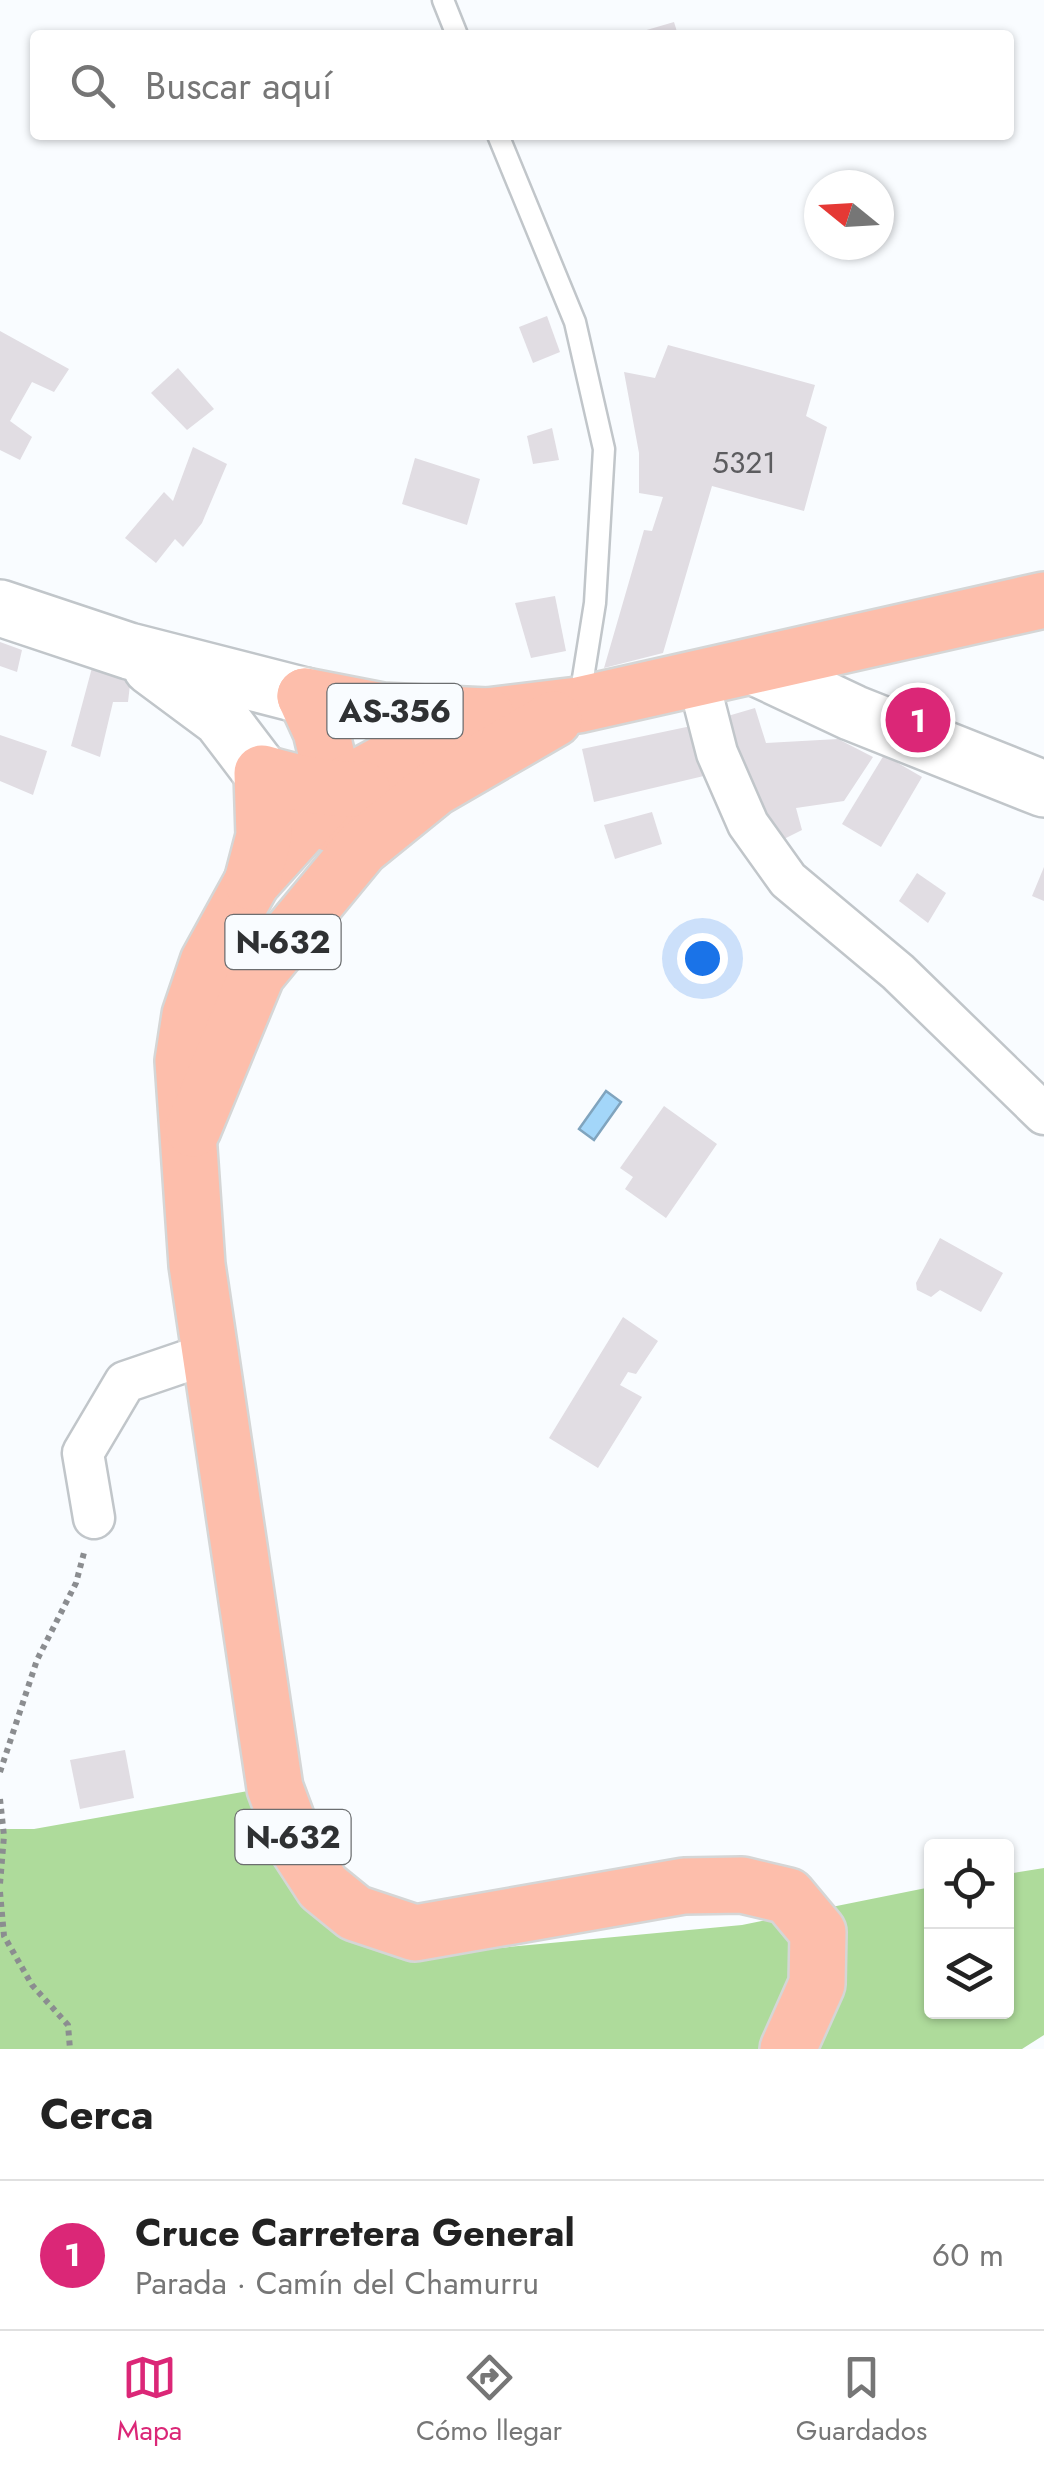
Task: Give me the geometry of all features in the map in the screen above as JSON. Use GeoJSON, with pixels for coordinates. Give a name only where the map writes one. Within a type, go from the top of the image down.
{"type":"FeatureCollection","features":[{"type":"Feature","properties":{"kind":"highway","name":"N-632"},"geometry":{"type":"LineString","coordinates":[[788,2049],[817,1984],[818,1932],[788,1896],[742,1885],[684,1886],[416,1932],[355,1913],[323,1887],[296,1847],[274,1788],[196,1265],[183,1060],[190,1015],[208,962],[252,882],[335,790],[408,750],[487,716],[578,705],[1044,600]]}},
{"type":"Feature","properties":{"kind":"highway","name":"AS-356"},"geometry":{"type":"LineString","coordinates":[[306,696],[382,711],[487,716]]}},
{"type":"Feature","properties":{"kind":"highway","name":"AS-356"},"geometry":{"type":"LineString","coordinates":[[257,974],[328,845],[335,790],[321,731],[306,696]]}},
{"type":"Feature","properties":{"kind":"highway","name":"N-632"},"geometry":{"type":"LineString","coordinates":[[190,1136],[257,974],[361,848],[435,788],[578,705]]}},
{"type":"Feature","properties":{"kind":"highway","name":"AS-356"},"geometry":{"type":"LineString","coordinates":[[262,773],[335,790],[435,788]]}},
{"type":"Feature","properties":{"kind":"highway"},"geometry":{"type":"LineString","coordinates":[[252,882],[264,836],[262,773]]}},
{"type":"Feature","properties":{"kind":"street","name":"AS-356"},"geometry":{"type":"LineString","coordinates":[[0,608],[129,651],[306,696]]}},
{"type":"Feature","properties":{"kind":"street","name":"AS-356"},"geometry":{"type":"LineString","coordinates":[[129,651],[221,719],[262,773]]}},
{"type":"Feature","properties":{"kind":"street"},"geometry":{"type":"LineString","coordinates":[[755,667],[853,714],[1044,789]]}},
{"type":"Feature","properties":{"kind":"street"},"geometry":{"type":"LineString","coordinates":[[698,679],[717,753],[748,824],[788,880],[898,972],[1044,1114]]}},
{"type":"Feature","properties":{"kind":"street"},"geometry":{"type":"LineString","coordinates":[[94,1518],[83,1453],[125,1382],[210,1353]]}},
{"type":"Feature","properties":{"kind":"lane"},"geometry":{"type":"LineString","coordinates":[[443,0],[455,30]]}},
{"type":"Feature","properties":{"kind":"lane"},"geometry":{"type":"LineString","coordinates":[[500,140],[575,322],[604,449],[595,602],[578,705]]}},
{"type":"Feature","properties":{"kind":"path"},"geometry":{"type":"LineString","coordinates":[[0,1772],[37,1660],[76,1583],[94,1518]]}},
{"type":"Feature","properties":{"kind":"path"},"geometry":{"type":"LineString","coordinates":[[0,1799],[4,1836],[0,1884]]}},
{"type":"Feature","properties":{"kind":"path"},"geometry":{"type":"LineString","coordinates":[[0,1892],[4,1936],[32,1985],[68,2025],[70,2049]]}},
{"type":"Feature","properties":{"kind":"green space"},"geometry":{"type":"Polygon","coordinates":[[[248,1791],[266,1851],[303,1907],[367,1947],[435,1954],[742,1925],[924,1888],[924,2019],[1014,2019],[1014,1873],[1044,1868],[1044,2035],[1022,2049],[0,2049],[0,1829],[34,1829],[248,1791]]]}},
{"type":"Feature","properties":{"kind":"water"},"geometry":{"type":"Polygon","coordinates":[[[606,1091],[621,1102],[594,1140],[579,1129],[606,1091]]]}},
{"type":"Feature","properties":{"kind":"building"},"geometry":{"type":"Polygon","coordinates":[[[674,22],[676,30],[647,30],[674,22]]]}},
{"type":"Feature","properties":{"kind":"building"},"geometry":{"type":"Polygon","coordinates":[[[547,316],[560,352],[533,363],[519,327],[547,316]]]}},
{"type":"Feature","properties":{"kind":"building"},"geometry":{"type":"Polygon","coordinates":[[[0,331],[69,369],[54,392],[32,382],[10,421],[32,437],[20,460],[0,450],[0,331]]]}},
{"type":"Feature","properties":{"kind":"building"},"geometry":{"type":"Polygon","coordinates":[[[668,345],[815,385],[806,416],[827,427],[804,511],[712,486],[663,653],[604,668],[644,530],[652,531],[663,497],[639,493],[639,453],[624,372],[655,378],[668,345]]]}},
{"type":"Feature","properties":{"kind":"building"},"geometry":{"type":"Polygon","coordinates":[[[178,368],[214,409],[187,430],[151,393],[178,368]]]}},
{"type":"Feature","properties":{"kind":"building"},"geometry":{"type":"Polygon","coordinates":[[[552,428],[559,460],[533,464],[527,436],[552,428]]]}},
{"type":"Feature","properties":{"kind":"building"},"geometry":{"type":"Polygon","coordinates":[[[193,447],[227,464],[202,523],[183,547],[175,539],[156,563],[125,538],[164,492],[173,501],[193,447]]]}},
{"type":"Feature","properties":{"kind":"building"},"geometry":{"type":"Polygon","coordinates":[[[415,458],[480,479],[467,525],[402,504],[415,458]]]}},
{"type":"Feature","properties":{"kind":"building"},"geometry":{"type":"Polygon","coordinates":[[[555,596],[566,651],[531,658],[515,603],[555,596]]]}},
{"type":"Feature","properties":{"kind":"building"},"geometry":{"type":"Polygon","coordinates":[[[0,642],[22,650],[17,672],[0,666],[0,642]]]}},
{"type":"Feature","properties":{"kind":"building"},"geometry":{"type":"Polygon","coordinates":[[[93,664],[131,676],[128,702],[113,702],[100,757],[71,746],[93,664]]]}},
{"type":"Feature","properties":{"kind":"building"},"geometry":{"type":"Polygon","coordinates":[[[755,708],[766,743],[838,739],[873,757],[844,801],[796,808],[802,830],[780,841],[757,815],[721,718],[755,708]]]}},
{"type":"Feature","properties":{"kind":"building"},"geometry":{"type":"Polygon","coordinates":[[[696,725],[708,775],[594,802],[582,749],[696,725]]]}},
{"type":"Feature","properties":{"kind":"building"},"geometry":{"type":"Polygon","coordinates":[[[0,735],[47,751],[33,795],[0,781],[0,735]]]}},
{"type":"Feature","properties":{"kind":"building"},"geometry":{"type":"Polygon","coordinates":[[[884,755],[922,777],[881,847],[842,824],[884,755]]]}},
{"type":"Feature","properties":{"kind":"building"},"geometry":{"type":"Polygon","coordinates":[[[652,812],[662,844],[615,859],[604,825],[652,812]]]}},
{"type":"Feature","properties":{"kind":"building"},"geometry":{"type":"Polygon","coordinates":[[[1044,867],[1044,901],[1032,896],[1044,867]]]}},
{"type":"Feature","properties":{"kind":"building"},"geometry":{"type":"Polygon","coordinates":[[[917,873],[946,893],[928,923],[899,901],[917,873]]]}},
{"type":"Feature","properties":{"kind":"building"},"geometry":{"type":"Polygon","coordinates":[[[664,1106],[717,1144],[666,1218],[625,1189],[633,1177],[620,1168],[664,1106]]]}},
{"type":"Feature","properties":{"kind":"building"},"geometry":{"type":"Polygon","coordinates":[[[940,1238],[1003,1273],[981,1312],[940,1290],[931,1297],[917,1290],[916,1283],[940,1238]]]}},
{"type":"Feature","properties":{"kind":"building"},"geometry":{"type":"Polygon","coordinates":[[[623,1317],[658,1341],[636,1374],[628,1372],[620,1385],[642,1397],[598,1468],[549,1438],[623,1317]]]}},
{"type":"Feature","properties":{"kind":"building"},"geometry":{"type":"Polygon","coordinates":[[[125,1750],[134,1798],[80,1809],[70,1760],[125,1750]]]}},
{"type":"Feature","properties":{"kind":"place","name":"Cruce Carretera General"},"geometry":{"type":"Point","coordinates":[918,720]}}]}
